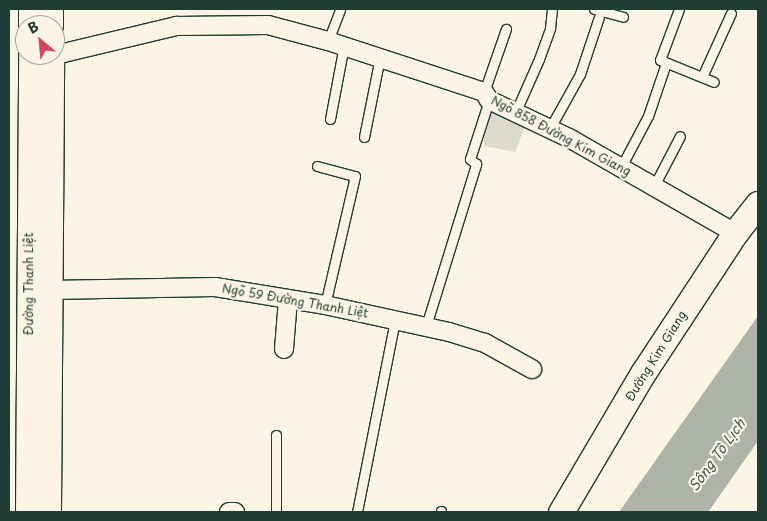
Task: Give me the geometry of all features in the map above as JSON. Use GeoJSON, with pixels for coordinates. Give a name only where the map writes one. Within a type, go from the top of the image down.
{"type":"FeatureCollection","features":[{"type":"Feature","properties":{"kind":"street","name":"Ngõ 858 Đường Kim Giang"},"geometry":{"type":"LineString","coordinates":[[65,50],[176,26],[268,25],[336,43],[380,56],[486,96],[621,167],[735,233]]}},
{"type":"Feature","properties":{"kind":"street","name":"Đường Thanh Liệt"},"geometry":{"type":"LineString","coordinates":[[44,65],[49,290],[48,512]]}},
{"type":"Feature","properties":{"kind":"street","name":"Đường Thanh Liệt"},"geometry":{"type":"LineString","coordinates":[[28,512],[44,65]]}},
{"type":"Feature","properties":{"kind":"street","name":"Đường Kim Giang"},"geometry":{"type":"LineString","coordinates":[[562,512],[643,373],[735,233],[758,204]]}},
{"type":"Feature","properties":{"kind":"street","name":"Ngõ 59 Đường Thanh Liệt"},"geometry":{"type":"LineString","coordinates":[[49,290],[216,287],[325,305],[426,326],[485,343],[532,369]]}},
{"type":"Feature","properties":{"kind":"street"},"geometry":{"type":"LineString","coordinates":[[284,349],[288,299]]}},
{"type":"Feature","properties":{"kind":"street"},"geometry":{"type":"LineString","coordinates":[[229,512],[235,512]]}},
{"type":"Feature","properties":{"kind":"lane"},"geometry":{"type":"LineString","coordinates":[[330,119],[340,9]]}},
{"type":"Feature","properties":{"kind":"lane"},"geometry":{"type":"LineString","coordinates":[[516,111],[539,60],[550,28],[552,9]]}},
{"type":"Feature","properties":{"kind":"lane"},"geometry":{"type":"LineString","coordinates":[[594,9],[623,17]]}},
{"type":"Feature","properties":{"kind":"lane"},"geometry":{"type":"LineString","coordinates":[[679,9],[660,60],[714,82]]}},
{"type":"Feature","properties":{"kind":"lane"},"geometry":{"type":"LineString","coordinates":[[702,77],[731,13]]}},
{"type":"Feature","properties":{"kind":"lane"},"geometry":{"type":"LineString","coordinates":[[550,128],[580,74],[599,18]]}},
{"type":"Feature","properties":{"kind":"lane"},"geometry":{"type":"LineString","coordinates":[[426,326],[446,252],[476,164],[470,159],[506,29]]}},
{"type":"Feature","properties":{"kind":"lane"},"geometry":{"type":"LineString","coordinates":[[364,137],[380,56]]}},
{"type":"Feature","properties":{"kind":"lane"},"geometry":{"type":"LineString","coordinates":[[621,167],[648,116],[666,63]]}},
{"type":"Feature","properties":{"kind":"lane"},"geometry":{"type":"LineString","coordinates":[[654,186],[680,136]]}},
{"type":"Feature","properties":{"kind":"lane"},"geometry":{"type":"LineString","coordinates":[[317,166],[355,176],[325,305]]}},
{"type":"Feature","properties":{"kind":"lane"},"geometry":{"type":"LineString","coordinates":[[358,512],[395,320]]}},
{"type":"Feature","properties":{"kind":"lane"},"geometry":{"type":"LineString","coordinates":[[276,435],[276,512]]}},
{"type":"Feature","properties":{"kind":"shaded area"},"geometry":{"type":"Polygon","coordinates":[[[489,109],[526,124],[515,152],[484,146],[484,125],[489,109]]]}},
{"type":"Feature","properties":{"kind":"water","name":"Sông Tô Lịch"},"geometry":{"type":"Polygon","coordinates":[[[758,316],[758,441],[708,512],[619,512],[758,316]]]}}]}
